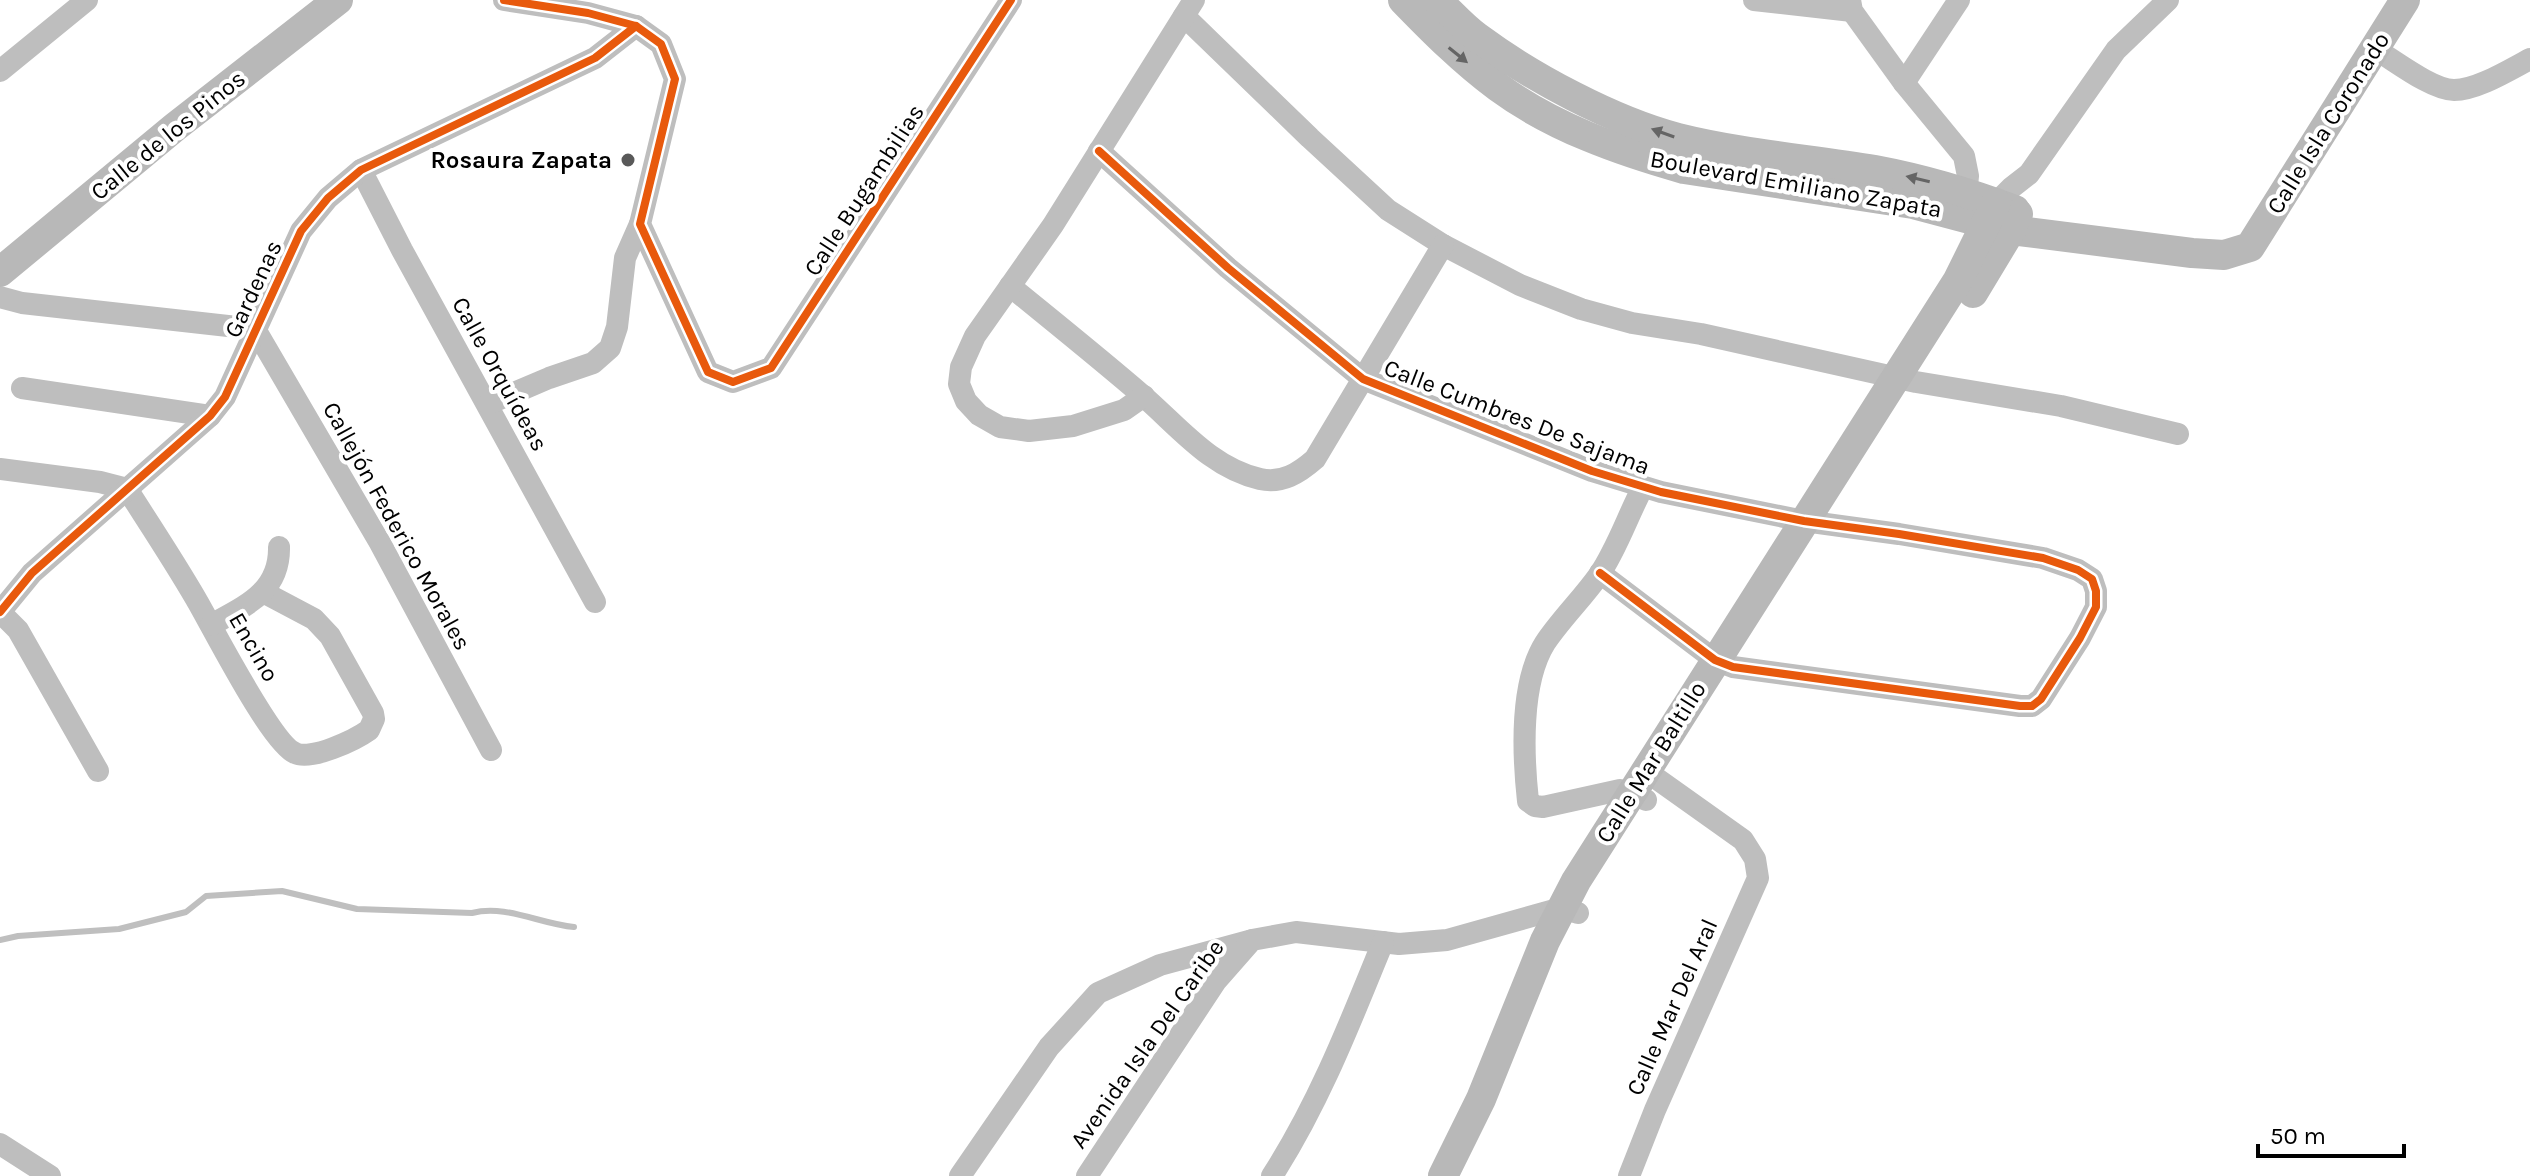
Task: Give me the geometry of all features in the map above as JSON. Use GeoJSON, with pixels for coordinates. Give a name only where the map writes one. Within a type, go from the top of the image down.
{"type":"FeatureCollection","features":[{"type":"Feature","properties":{"kind":"main road","name":"Calle de los Pinos"},"geometry":{"type":"LineString","coordinates":[[0,272],[175,127],[338,0]]}},
{"type":"Feature","properties":{"kind":"main road","name":"Boulevard Emiliano Zapata"},"geometry":{"type":"LineString","coordinates":[[1403,0],[1445,44],[1500,89],[1562,124],[1684,169],[1991,213],[2046,233],[2192,253],[2224,255],[2250,247]]}},
{"type":"Feature","properties":{"kind":"main road"},"geometry":{"type":"LineString","coordinates":[[1437,0],[1476,36],[1526,70],[1575,96],[1663,133],[1721,147],[1927,181],[1991,213]]}},
{"type":"Feature","properties":{"kind":"main road","name":"Calle Isla Coronado"},"geometry":{"type":"LineString","coordinates":[[2250,247],[2405,0]]}},
{"type":"Feature","properties":{"kind":"main road","name":"Calle Mar Baltillo"},"geometry":{"type":"LineString","coordinates":[[1443,1176],[1570,911],[1623,833],[1646,786],[1906,380],[1991,213]]}},
{"type":"Feature","properties":{"kind":"main road","name":"Calle Mar Baltillo"},"geometry":{"type":"LineString","coordinates":[[1463,1176],[1570,911]]}},
{"type":"Feature","properties":{"kind":"street"},"geometry":{"type":"LineString","coordinates":[[0,71],[87,0]]}},
{"type":"Feature","properties":{"kind":"street"},"geometry":{"type":"LineString","coordinates":[[488,404],[593,363],[610,348],[617,327],[625,258],[640,224],[675,79],[661,44],[636,26],[588,13],[504,0]]}},
{"type":"Feature","properties":{"kind":"street","name":"Calle Bugambilias"},"geometry":{"type":"LineString","coordinates":[[640,224],[708,372],[733,382],[771,368],[1011,0]]}},
{"type":"Feature","properties":{"kind":"street"},"geometry":{"type":"LineString","coordinates":[[1754,0],[1854,4],[1904,83],[1964,156],[1991,213],[2026,195],[2029,174],[2116,50],[2168,0]]}},
{"type":"Feature","properties":{"kind":"street"},"geometry":{"type":"LineString","coordinates":[[1904,83],[1959,0]]}},
{"type":"Feature","properties":{"kind":"street"},"geometry":{"type":"LineString","coordinates":[[1144,396],[1124,410],[1073,426],[1029,431],[1000,427],[979,415],[966,401],[959,384],[961,367],[975,336],[1053,225],[1189,8],[1310,138],[1388,210],[1443,245],[1520,285],[1581,309],[1632,323],[1701,334],[1906,380],[2061,406],[2178,434]]}},
{"type":"Feature","properties":{"kind":"street","name":"Gardenas"},"geometry":{"type":"LineString","coordinates":[[0,612],[32,573],[210,416],[225,397],[301,231],[328,198],[361,170],[595,58],[636,26]]}},
{"type":"Feature","properties":{"kind":"street"},"geometry":{"type":"LineString","coordinates":[[2375,49],[2430,82],[2456,91],[2494,78],[2530,59]]}},
{"type":"Feature","properties":{"kind":"street","name":"Calle Cumbres De Sajama"},"geometry":{"type":"LineString","coordinates":[[1099,151],[1228,268],[1363,379],[1536,450],[1643,487],[1815,522],[2043,558],[2078,570],[2092,579],[2096,591],[2096,607],[2080,638],[2041,699],[2032,706],[1724,664]]}},
{"type":"Feature","properties":{"kind":"street","name":"Calle Orquídeas"},"geometry":{"type":"LineString","coordinates":[[361,170],[595,602]]}},
{"type":"Feature","properties":{"kind":"street"},"geometry":{"type":"LineString","coordinates":[[1010,286],[1144,396],[1214,460],[1239,473],[1264,480],[1283,480],[1315,459],[1443,245]]}},
{"type":"Feature","properties":{"kind":"street"},"geometry":{"type":"LineString","coordinates":[[0,297],[22,303],[255,329]]}},
{"type":"Feature","properties":{"kind":"street","name":"Callejón Federico Morales"},"geometry":{"type":"LineString","coordinates":[[255,329],[380,543],[491,750]]}},
{"type":"Feature","properties":{"kind":"street"},"geometry":{"type":"LineString","coordinates":[[22,388],[210,416]]}},
{"type":"Feature","properties":{"kind":"street"},"geometry":{"type":"LineString","coordinates":[[0,469],[100,482],[127,489]]}},
{"type":"Feature","properties":{"kind":"street"},"geometry":{"type":"LineString","coordinates":[[1643,487],[1600,573],[1545,644],[1536,664],[1530,690],[1524,758],[1528,801],[1535,806],[1543,807],[1646,786]]}},
{"type":"Feature","properties":{"kind":"street","name":"Encino"},"geometry":{"type":"LineString","coordinates":[[127,489],[211,625],[270,729],[290,751],[299,756],[311,755],[364,733],[373,725],[373,713],[330,636],[314,619],[263,592]]}},
{"type":"Feature","properties":{"kind":"street"},"geometry":{"type":"LineString","coordinates":[[211,625],[247,605],[263,592],[280,565],[279,547]]}},
{"type":"Feature","properties":{"kind":"street"},"geometry":{"type":"LineString","coordinates":[[1600,573],[1724,664]]}},
{"type":"Feature","properties":{"kind":"street"},"geometry":{"type":"LineString","coordinates":[[0,612],[18,630],[98,771]]}},
{"type":"Feature","properties":{"kind":"street","name":"Calle Mar Del Aral"},"geometry":{"type":"LineString","coordinates":[[1629,1176],[1758,878],[1755,859],[1743,840],[1646,786]]}},
{"type":"Feature","properties":{"kind":"street","name":"Avenida Isla Del Caribe"},"geometry":{"type":"LineString","coordinates":[[1087,1176],[1216,981],[1252,940],[1296,932],[1399,944],[1447,940],[1570,911]]}},
{"type":"Feature","properties":{"kind":"street"},"geometry":{"type":"LineString","coordinates":[[960,1176],[1049,1047],[1098,993],[1160,965],[1252,940]]}},
{"type":"Feature","properties":{"kind":"street"},"geometry":{"type":"LineString","coordinates":[[1272,1176],[1312,1108],[1342,1044],[1383,942]]}},
{"type":"Feature","properties":{"kind":"street"},"geometry":{"type":"LineString","coordinates":[[0,1144],[50,1176]]}},
{"type":"Feature","properties":{"kind":"waterway"},"geometry":{"type":"LineString","coordinates":[[0,940],[119,929],[186,912],[206,896],[282,891],[357,909],[497,911],[574,927]]}},
{"type":"Feature","properties":{"kind":"cycle path"},"geometry":{"type":"LineString","coordinates":[[504,0],[588,13],[636,26],[661,44],[675,79],[640,224],[708,372],[733,382],[771,368],[1011,0]]}},
{"type":"Feature","properties":{"kind":"cycle path"},"geometry":{"type":"LineString","coordinates":[[0,612],[32,573],[210,416],[225,397],[301,231],[328,198],[361,170],[595,58],[636,26]]}},
{"type":"Feature","properties":{"kind":"cycle path"},"geometry":{"type":"LineString","coordinates":[[1099,151],[1228,268],[1363,379],[1592,471],[1661,492],[1804,521],[2043,558],[2078,570],[2092,579],[2096,607],[2041,699],[2032,706],[2020,706],[1733,667],[1715,660],[1600,573]]}},
{"type":"Feature","properties":{"kind":"place","name":"Rosaura Zapata"},"geometry":{"type":"Point","coordinates":[628,160]}}]}
